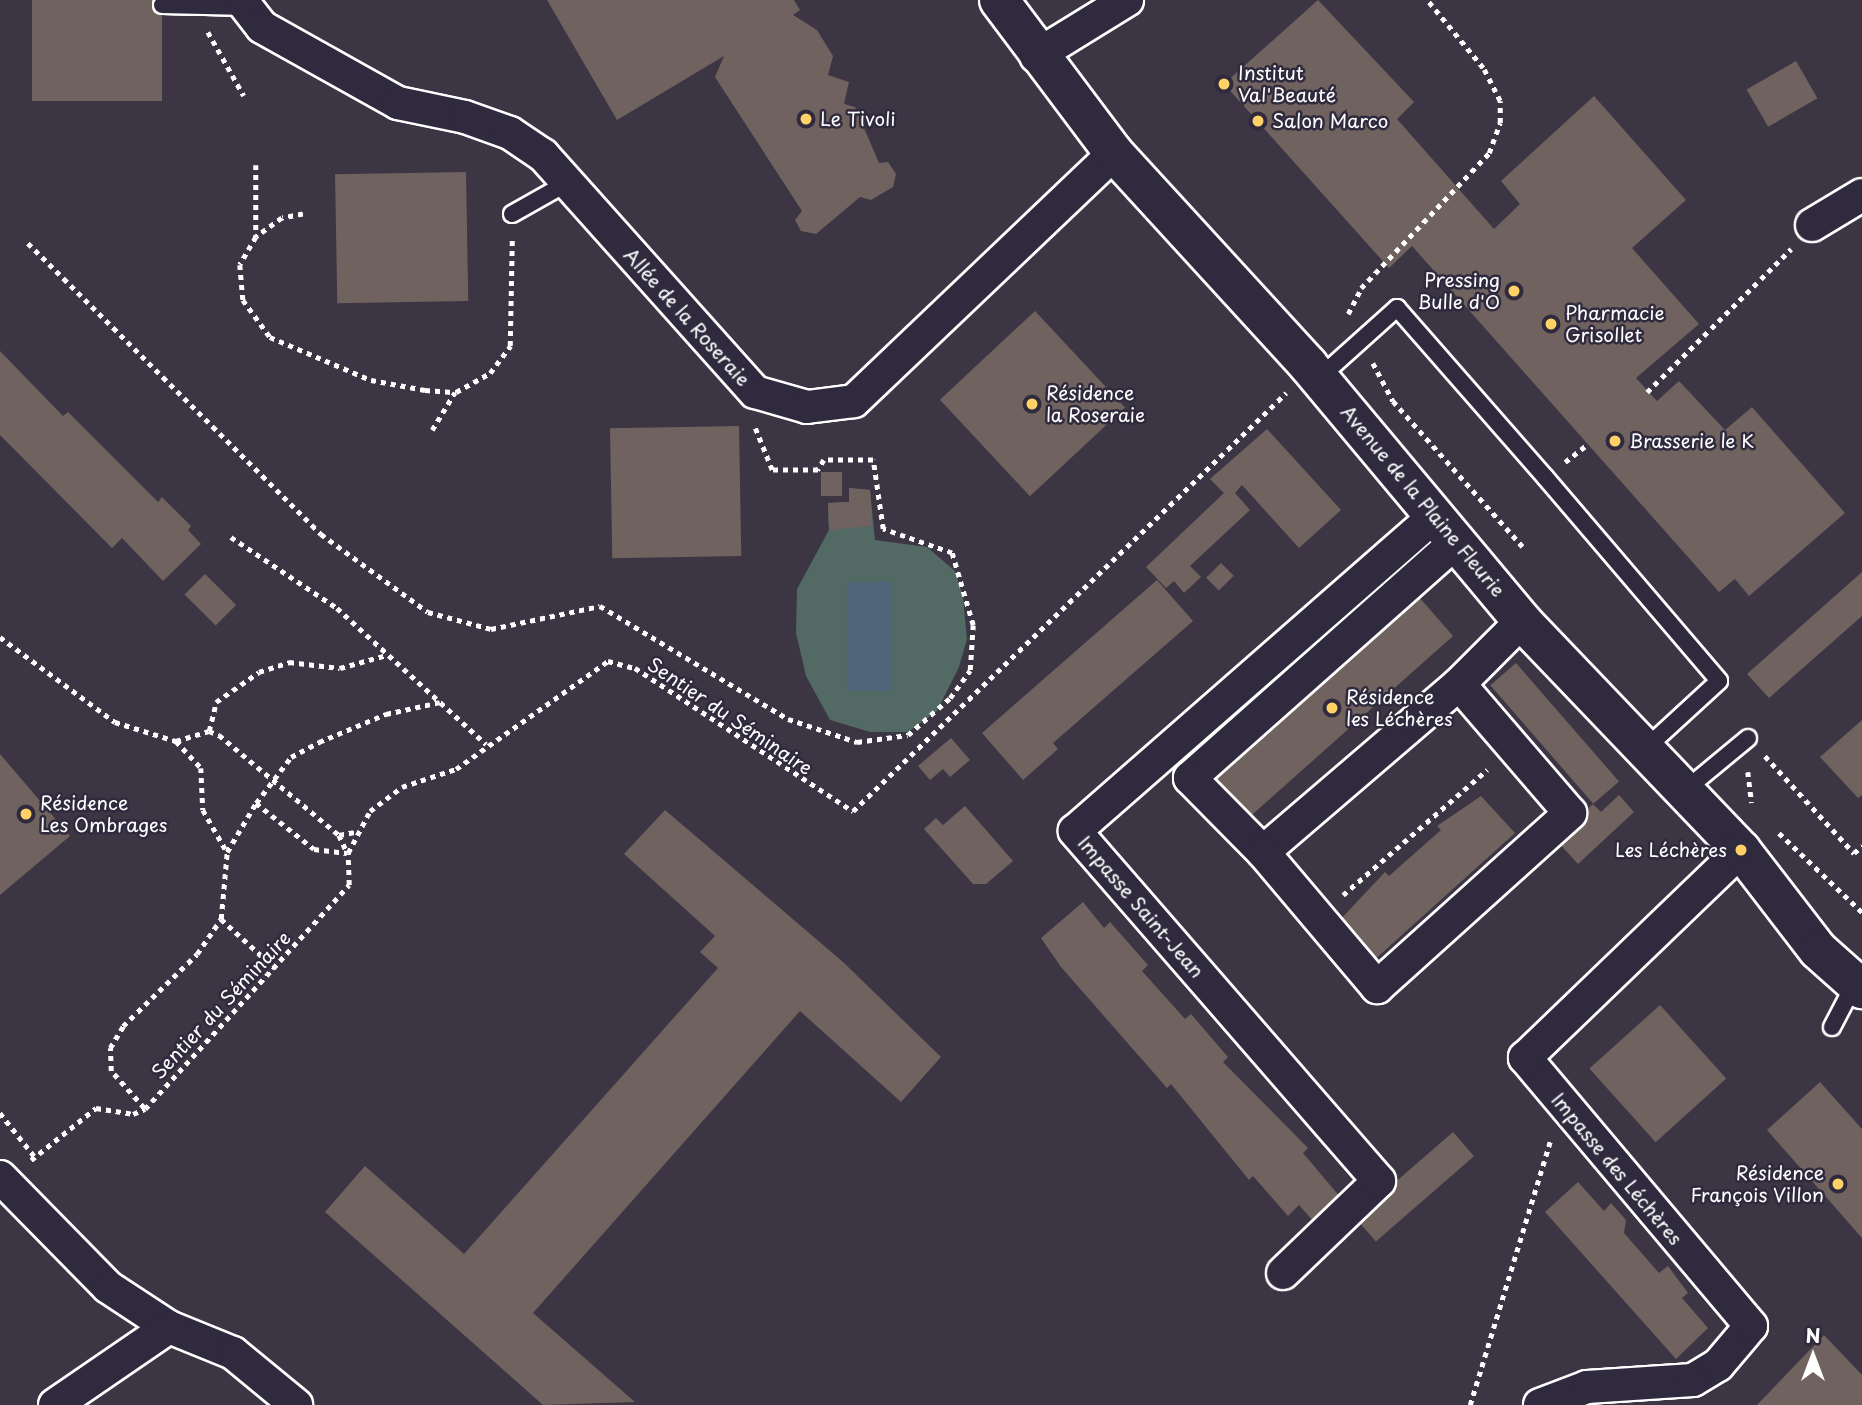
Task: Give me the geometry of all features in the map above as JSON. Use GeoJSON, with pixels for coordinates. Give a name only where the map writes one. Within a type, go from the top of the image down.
{"type":"FeatureCollection","features":[{"type":"Feature","properties":{"kind":"street","name":"Avenue de la Plaine Fleurie"},"geometry":{"type":"LineString","coordinates":[[999,0],[1036,56],[1304,384],[1447,528],[1522,621],[1643,752],[1741,850],[1818,950],[1858,987]]}},
{"type":"Feature","properties":{"kind":"street"},"geometry":{"type":"LineString","coordinates":[[1036,56],[1127,0]]}},
{"type":"Feature","properties":{"kind":"street","name":"Allée de la Roseraie"},"geometry":{"type":"LineString","coordinates":[[244,4],[262,27],[398,103],[510,133],[543,155],[755,392],[807,407],[854,401],[1114,153]]}},
{"type":"Feature","properties":{"kind":"street"},"geometry":{"type":"LineString","coordinates":[[1812,225],[1862,195]]}},
{"type":"Feature","properties":{"kind":"street"},"geometry":{"type":"LineString","coordinates":[[1447,528],[1190,778],[1263,852],[1316,918],[1377,986],[1570,813],[1512,749],[1459,684]]}},
{"type":"Feature","properties":{"kind":"street","name":"Impasse Saint-Jean"},"geometry":{"type":"LineString","coordinates":[[1283,1273],[1379,1181],[1075,831],[1447,528]]}},
{"type":"Feature","properties":{"kind":"street"},"geometry":{"type":"LineString","coordinates":[[1263,852],[1459,684],[1522,621]]}},
{"type":"Feature","properties":{"kind":"street","name":"Impasse des Léchères"},"geometry":{"type":"LineString","coordinates":[[1540,1405],[1587,1387],[1693,1380],[1718,1365],[1751,1326],[1525,1058],[1741,850]]}},
{"type":"Feature","properties":{"kind":"street"},"geometry":{"type":"LineString","coordinates":[[2,1179],[91,1272],[169,1327],[233,1353],[296,1405]]}},
{"type":"Feature","properties":{"kind":"street"},"geometry":{"type":"LineString","coordinates":[[70,1402],[169,1327]]}},
{"type":"Feature","properties":{"kind":"lane"},"geometry":{"type":"LineString","coordinates":[[162,5],[244,4]]}},
{"type":"Feature","properties":{"kind":"lane"},"geometry":{"type":"LineString","coordinates":[[512,214],[568,183]]}},
{"type":"Feature","properties":{"kind":"lane"},"geometry":{"type":"LineString","coordinates":[[1304,384],[1357,343],[1397,307],[1719,681],[1643,752]]}},
{"type":"Feature","properties":{"kind":"lane"},"geometry":{"type":"LineString","coordinates":[[1682,792],[1748,738]]}},
{"type":"Feature","properties":{"kind":"lane"},"geometry":{"type":"LineString","coordinates":[[1832,1027],[1858,987]]}},
{"type":"Feature","properties":{"kind":"path"},"geometry":{"type":"LineString","coordinates":[[1346,318],[1361,288],[1489,153],[1500,123],[1500,100],[1483,68],[1427,0]]}},
{"type":"Feature","properties":{"kind":"path"},"geometry":{"type":"LineString","coordinates":[[189,6],[241,80],[244,96]]}},
{"type":"Feature","properties":{"kind":"path"},"geometry":{"type":"LineString","coordinates":[[256,165],[256,237]]}},
{"type":"Feature","properties":{"kind":"path"},"geometry":{"type":"LineString","coordinates":[[303,214],[282,218],[256,237],[240,265],[243,300],[270,337],[371,380],[456,392]]}},
{"type":"Feature","properties":{"kind":"path"},"geometry":{"type":"LineString","coordinates":[[432,430],[456,392],[490,373],[510,346],[512,214]]}},
{"type":"Feature","properties":{"kind":"path"},"geometry":{"type":"LineString","coordinates":[[1647,392],[1719,327],[1812,225]]}},
{"type":"Feature","properties":{"kind":"path"},"geometry":{"type":"LineString","coordinates":[[27,243],[321,534],[428,612],[491,629],[600,606],[788,719],[857,742],[908,735],[950,698],[970,670],[974,625],[952,553],[883,529],[873,460],[772,470],[755,441],[755,392]]}},
{"type":"Feature","properties":{"kind":"path"},"geometry":{"type":"LineString","coordinates":[[1357,343],[1393,401],[1523,547]]}},
{"type":"Feature","properties":{"kind":"path","name":"Sentier du Séminaire"},"geometry":{"type":"LineString","coordinates":[[143,1107],[275,968],[349,885],[348,853],[359,831],[370,811],[402,788],[456,769],[486,744],[608,661],[625,663],[853,811],[1304,384]]}},
{"type":"Feature","properties":{"kind":"path"},"geometry":{"type":"LineString","coordinates":[[231,537],[337,608],[486,744]]}},
{"type":"Feature","properties":{"kind":"path"},"geometry":{"type":"LineString","coordinates":[[0,637],[115,722],[176,741],[201,768],[202,810],[227,852]]}},
{"type":"Feature","properties":{"kind":"path"},"geometry":{"type":"LineString","coordinates":[[209,731],[216,702],[259,673],[289,662],[340,668],[387,655]]}},
{"type":"Feature","properties":{"kind":"path"},"geometry":{"type":"LineString","coordinates":[[2,1179],[35,1157],[96,1108],[133,1114],[143,1107],[111,1071],[110,1048],[123,1027],[197,954],[221,919],[227,852],[270,778],[319,742],[386,714],[440,702]]}},
{"type":"Feature","properties":{"kind":"path"},"geometry":{"type":"LineString","coordinates":[[176,741],[209,731]]}},
{"type":"Feature","properties":{"kind":"path"},"geometry":{"type":"LineString","coordinates":[[209,731],[339,835],[348,853]]}},
{"type":"Feature","properties":{"kind":"path"},"geometry":{"type":"LineString","coordinates":[[1748,738],[1854,853]]}},
{"type":"Feature","properties":{"kind":"path"},"geometry":{"type":"LineString","coordinates":[[1316,918],[1512,749]]}},
{"type":"Feature","properties":{"kind":"path"},"geometry":{"type":"LineString","coordinates":[[1731,752],[1752,776],[1750,802],[1759,811]]}},
{"type":"Feature","properties":{"kind":"path"},"geometry":{"type":"LineString","coordinates":[[256,803],[314,849],[348,853]]}},
{"type":"Feature","properties":{"kind":"path"},"geometry":{"type":"LineString","coordinates":[[1768,821],[1862,912]]}},
{"type":"Feature","properties":{"kind":"path"},"geometry":{"type":"LineString","coordinates":[[339,835],[359,831]]}},
{"type":"Feature","properties":{"kind":"path"},"geometry":{"type":"LineString","coordinates":[[1854,853],[1862,846]]}},
{"type":"Feature","properties":{"kind":"path"},"geometry":{"type":"LineString","coordinates":[[1854,853],[1862,852]]}},
{"type":"Feature","properties":{"kind":"path"},"geometry":{"type":"LineString","coordinates":[[221,919],[275,968]]}},
{"type":"Feature","properties":{"kind":"path"},"geometry":{"type":"LineString","coordinates":[[1470,1405],[1564,1104]]}},
{"type":"Feature","properties":{"kind":"path"},"geometry":{"type":"LineString","coordinates":[[0,1114],[35,1157]]}},
{"type":"Feature","properties":{"kind":"green space"},"geometry":{"type":"Polygon","coordinates":[[[849,488],[870,490],[875,540],[927,547],[955,571],[963,597],[967,639],[959,667],[937,711],[908,732],[870,732],[830,720],[806,676],[796,633],[797,589],[829,530],[828,503],[849,502],[849,488]]]}},
{"type":"Feature","properties":{"kind":"water"},"geometry":{"type":"Polygon","coordinates":[[[847,582],[891,582],[891,691],[847,691],[847,582]]]}},
{"type":"Feature","properties":{"kind":"building"},"geometry":{"type":"Polygon","coordinates":[[[32,0],[162,0],[162,101],[32,101],[32,0]]]}},
{"type":"Feature","properties":{"kind":"building"},"geometry":{"type":"Polygon","coordinates":[[[547,0],[794,0],[800,10],[793,15],[817,30],[833,56],[828,75],[849,82],[844,104],[855,107],[879,163],[888,162],[896,174],[893,187],[871,200],[860,197],[816,234],[801,231],[795,220],[802,211],[715,77],[724,56],[617,120],[547,0]]]}},
{"type":"Feature","properties":{"kind":"building"},"geometry":{"type":"Polygon","coordinates":[[[1318,0],[1414,102],[1397,119],[1494,229],[1520,204],[1501,181],[1594,96],[1686,200],[1632,248],[1699,324],[1636,378],[1657,401],[1679,381],[1725,430],[1752,407],[1845,513],[1749,596],[1735,579],[1719,592],[1412,246],[1389,268],[1224,84],[1318,0]]]}},
{"type":"Feature","properties":{"kind":"building"},"geometry":{"type":"Polygon","coordinates":[[[1796,61],[1818,98],[1768,127],[1747,90],[1796,61]]]}},
{"type":"Feature","properties":{"kind":"building"},"geometry":{"type":"Polygon","coordinates":[[[466,172],[468,301],[337,303],[335,174],[466,172]]]}},
{"type":"Feature","properties":{"kind":"building","name":"Résidence la Roseraie"},"geometry":{"type":"Polygon","coordinates":[[[1035,311],[1125,408],[1030,496],[940,400],[1035,311]]]}},
{"type":"Feature","properties":{"kind":"building"},"geometry":{"type":"Polygon","coordinates":[[[0,351],[63,416],[68,412],[158,502],[162,497],[191,526],[188,530],[201,544],[163,581],[122,538],[112,548],[0,435],[0,351]]]}},
{"type":"Feature","properties":{"kind":"building"},"geometry":{"type":"Polygon","coordinates":[[[739,426],[741,556],[612,558],[610,428],[739,426]]]}},
{"type":"Feature","properties":{"kind":"building"},"geometry":{"type":"Polygon","coordinates":[[[1267,429],[1341,510],[1299,548],[1242,485],[1235,493],[1250,510],[1190,566],[1201,577],[1184,593],[1174,581],[1166,588],[1146,567],[1224,493],[1210,479],[1267,429]]]}},
{"type":"Feature","properties":{"kind":"building"},"geometry":{"type":"Polygon","coordinates":[[[821,472],[842,472],[842,496],[821,496],[821,472]]]}},
{"type":"Feature","properties":{"kind":"building"},"geometry":{"type":"Polygon","coordinates":[[[849,488],[870,490],[872,526],[829,530],[828,503],[849,502],[849,488]]]}},
{"type":"Feature","properties":{"kind":"building"},"geometry":{"type":"Polygon","coordinates":[[[1221,563],[1234,576],[1219,591],[1206,578],[1221,563]]]}},
{"type":"Feature","properties":{"kind":"building"},"geometry":{"type":"Polygon","coordinates":[[[1862,572],[1862,616],[1769,698],[1747,674],[1862,572]]]}},
{"type":"Feature","properties":{"kind":"building"},"geometry":{"type":"Polygon","coordinates":[[[205,574],[236,605],[216,626],[184,595],[205,574]]]}},
{"type":"Feature","properties":{"kind":"building"},"geometry":{"type":"Polygon","coordinates":[[[1157,580],[1193,621],[1053,743],[1058,749],[1023,780],[982,733],[1157,580]]]}},
{"type":"Feature","properties":{"kind":"building","name":"Résidence les Léchères"},"geometry":{"type":"Polygon","coordinates":[[[1419,597],[1453,636],[1245,821],[1210,781],[1251,746],[1246,740],[1259,729],[1263,734],[1314,689],[1310,684],[1379,631],[1374,626],[1387,615],[1391,621],[1419,597]]]}},
{"type":"Feature","properties":{"kind":"building"},"geometry":{"type":"Polygon","coordinates":[[[1516,663],[1619,781],[1593,804],[1490,685],[1516,663]]]}},
{"type":"Feature","properties":{"kind":"building"},"geometry":{"type":"Polygon","coordinates":[[[1862,720],[1862,795],[1858,798],[1820,757],[1862,720]]]}},
{"type":"Feature","properties":{"kind":"building"},"geometry":{"type":"Polygon","coordinates":[[[951,738],[970,760],[950,777],[943,769],[930,780],[918,766],[951,738]]]}},
{"type":"Feature","properties":{"kind":"building","name":"Résidence Les Ombrages"},"geometry":{"type":"Polygon","coordinates":[[[0,754],[70,836],[0,895],[0,754]]]}},
{"type":"Feature","properties":{"kind":"building"},"geometry":{"type":"Polygon","coordinates":[[[1619,795],[1634,812],[1578,864],[1556,840],[1593,804],[1601,812],[1619,795]]]}},
{"type":"Feature","properties":{"kind":"building"},"geometry":{"type":"Polygon","coordinates":[[[1481,796],[1515,833],[1372,962],[1338,922],[1385,872],[1389,876],[1441,830],[1437,826],[1481,796]]]}},
{"type":"Feature","properties":{"kind":"building"},"geometry":{"type":"Polygon","coordinates":[[[965,806],[1013,861],[986,884],[973,884],[924,829],[936,818],[943,825],[965,806]]]}},
{"type":"Feature","properties":{"kind":"building"},"geometry":{"type":"Polygon","coordinates":[[[665,810],[843,962],[941,1057],[901,1102],[800,1011],[533,1313],[635,1402],[543,1405],[325,1212],[365,1166],[464,1254],[718,968],[700,952],[715,936],[624,854],[665,810]]]}},
{"type":"Feature","properties":{"kind":"building"},"geometry":{"type":"Polygon","coordinates":[[[1083,902],[1104,928],[1110,922],[1148,965],[1142,971],[1185,1019],[1191,1014],[1228,1057],[1223,1062],[1308,1148],[1303,1153],[1341,1198],[1314,1222],[1299,1205],[1288,1216],[1253,1176],[1249,1180],[1171,1084],[1167,1088],[1061,967],[1041,938],[1083,902]]]}},
{"type":"Feature","properties":{"kind":"building"},"geometry":{"type":"Polygon","coordinates":[[[1660,1005],[1726,1079],[1656,1142],[1589,1069],[1660,1005]]]}},
{"type":"Feature","properties":{"kind":"building","name":"Résidence François Villon"},"geometry":{"type":"Polygon","coordinates":[[[1820,1082],[1862,1129],[1862,1238],[1767,1130],[1820,1082]]]}},
{"type":"Feature","properties":{"kind":"building"},"geometry":{"type":"Polygon","coordinates":[[[1453,1132],[1474,1156],[1376,1241],[1355,1217],[1453,1132]]]}},
{"type":"Feature","properties":{"kind":"building"},"geometry":{"type":"Polygon","coordinates":[[[1578,1182],[1604,1211],[1611,1203],[1626,1220],[1624,1233],[1659,1273],[1668,1266],[1688,1293],[1682,1298],[1708,1328],[1676,1359],[1545,1212],[1578,1182]]]}},
{"type":"Feature","properties":{"kind":"building"},"geometry":{"type":"Polygon","coordinates":[[[1824,1335],[1862,1375],[1862,1405],[1757,1405],[1824,1335]]]}},
{"type":"Feature","properties":{"kind":"place","name":"Institut Val'Beauté"},"geometry":{"type":"Point","coordinates":[1224,84]}},
{"type":"Feature","properties":{"kind":"place","name":"Le Tivoli"},"geometry":{"type":"Point","coordinates":[806,119]}},
{"type":"Feature","properties":{"kind":"place","name":"Salon Marco"},"geometry":{"type":"Point","coordinates":[1258,121]}},
{"type":"Feature","properties":{"kind":"place","name":"Pressing Bulle d'O"},"geometry":{"type":"Point","coordinates":[1514,291]}},
{"type":"Feature","properties":{"kind":"place","name":"Pharmacie Grisollet"},"geometry":{"type":"Point","coordinates":[1551,324]}},
{"type":"Feature","properties":{"kind":"place","name":"Résidence la Roseraie"},"geometry":{"type":"Point","coordinates":[1032,404]}},
{"type":"Feature","properties":{"kind":"place","name":"Brasserie le K"},"geometry":{"type":"Point","coordinates":[1615,441]}},
{"type":"Feature","properties":{"kind":"place","name":"Résidence les Léchères"},"geometry":{"type":"Point","coordinates":[1332,708]}},
{"type":"Feature","properties":{"kind":"place","name":"Résidence Les Ombrages"},"geometry":{"type":"Point","coordinates":[26,814]}},
{"type":"Feature","properties":{"kind":"place","name":"Les Léchères"},"geometry":{"type":"Point","coordinates":[1741,850]}},
{"type":"Feature","properties":{"kind":"place","name":"Résidence François Villon"},"geometry":{"type":"Point","coordinates":[1838,1184]}}]}
